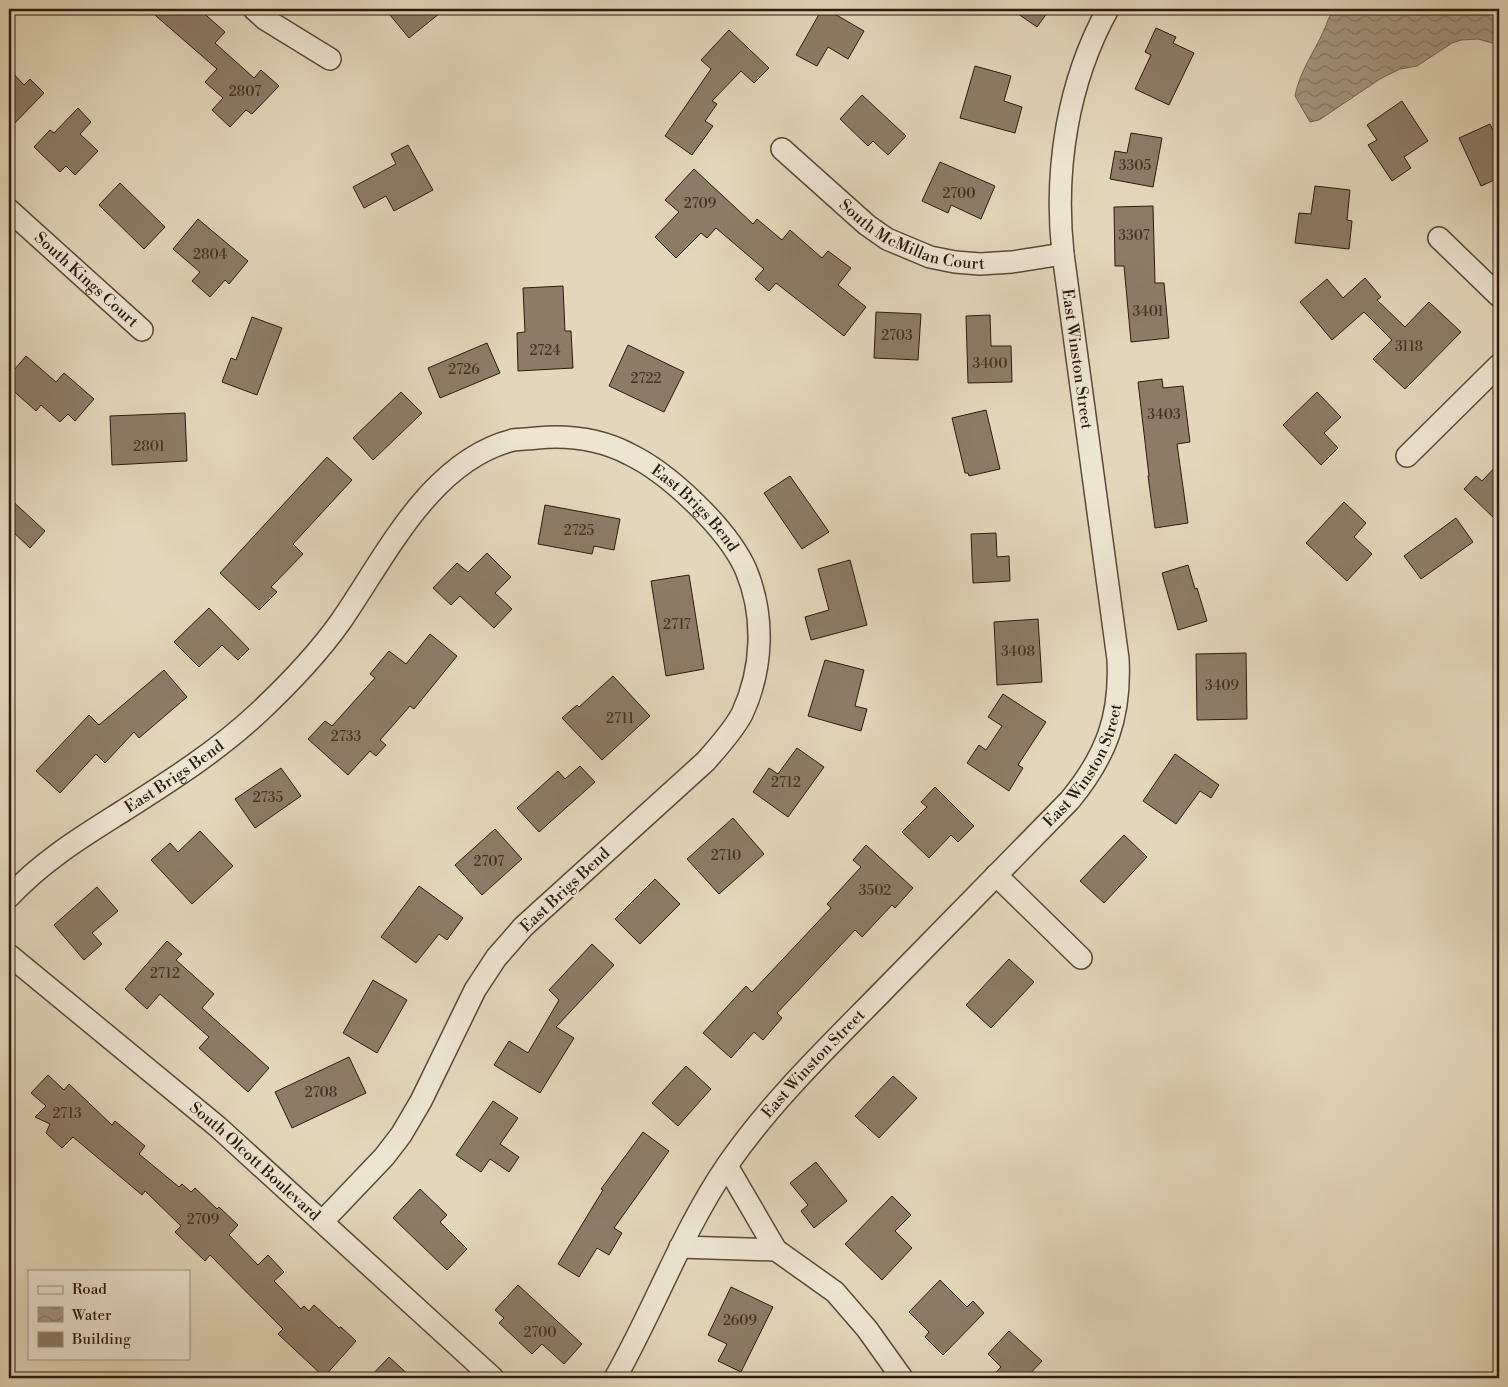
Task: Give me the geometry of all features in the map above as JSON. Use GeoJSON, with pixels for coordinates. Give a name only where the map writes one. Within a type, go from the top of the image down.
{"type":"FeatureCollection","features":[{"type":"Feature","properties":{"kind":"street"},"geometry":{"type":"LineString","coordinates":[[254,9],[265,19],[330,59]]}},
{"type":"Feature","properties":{"kind":"street","name":"East Winston Street"},"geometry":{"type":"LineString","coordinates":[[615,1378],[629,1354],[680,1247],[701,1208],[727,1166],[753,1131],[782,1096],[1070,800],[1088,778],[1102,752],[1110,731],[1119,684],[1117,649],[1063,254],[1059,189],[1062,157],[1070,112],[1096,31],[1108,9]]}},
{"type":"Feature","properties":{"kind":"street","name":"South McMillan Court"},"geometry":{"type":"LineString","coordinates":[[782,149],[868,225],[887,239],[930,258],[980,264],[1012,262],[1063,254]]}},
{"type":"Feature","properties":{"kind":"street","name":"South Kings Court"},"geometry":{"type":"LineString","coordinates":[[9,210],[142,330]]}},
{"type":"Feature","properties":{"kind":"street"},"geometry":{"type":"LineString","coordinates":[[1440,238],[1499,296]]}},
{"type":"Feature","properties":{"kind":"street"},"geometry":{"type":"LineString","coordinates":[[1407,456],[1499,365]]}},
{"type":"Feature","properties":{"kind":"street","name":"East Brigs Bend"},"geometry":{"type":"LineString","coordinates":[[9,897],[44,864],[76,840],[197,763],[228,740],[256,715],[289,684],[339,624],[419,504],[457,468],[487,450],[514,440],[548,437],[579,438],[611,444],[639,458],[662,474],[688,497],[719,529],[736,552],[746,570],[756,601],[760,630],[759,659],[752,688],[741,715],[727,736],[706,761],[523,927],[496,958],[475,990],[421,1101],[401,1135],[384,1156],[323,1221]]}},
{"type":"Feature","properties":{"kind":"street"},"geometry":{"type":"LineString","coordinates":[[996,874],[1080,958]]}},
{"type":"Feature","properties":{"kind":"street","name":"South Olcott Boulevard"},"geometry":{"type":"LineString","coordinates":[[9,955],[218,1127],[493,1378]]}},
{"type":"Feature","properties":{"kind":"street"},"geometry":{"type":"LineString","coordinates":[[727,1166],[776,1250],[834,1292],[867,1329],[902,1378]]}},
{"type":"Feature","properties":{"kind":"street"},"geometry":{"type":"LineString","coordinates":[[680,1247],[776,1250]]}},
{"type":"Feature","properties":{"kind":"water"},"geometry":{"type":"Polygon","coordinates":[[[1335,9],[1499,9],[1499,45],[1478,39],[1461,40],[1452,43],[1417,66],[1400,69],[1380,79],[1319,120],[1310,122],[1295,96],[1304,70],[1329,17],[1335,9]]]}},
{"type":"Feature","properties":{"kind":"building"},"geometry":{"type":"Polygon","coordinates":[[[148,9],[199,9],[225,32],[215,43],[254,78],[261,70],[279,86],[252,114],[246,110],[230,127],[212,110],[223,98],[205,82],[217,69],[148,9]]]}},
{"type":"Feature","properties":{"kind":"building"},"geometry":{"type":"Polygon","coordinates":[[[385,9],[445,9],[409,38],[385,9]]]}},
{"type":"Feature","properties":{"kind":"building"},"geometry":{"type":"Polygon","coordinates":[[[822,9],[826,9],[864,31],[848,59],[828,47],[817,66],[796,55],[822,9]]]}},
{"type":"Feature","properties":{"kind":"building"},"geometry":{"type":"Polygon","coordinates":[[[1011,9],[1050,9],[1037,27],[1011,9]]]}},
{"type":"Feature","properties":{"kind":"building"},"geometry":{"type":"Polygon","coordinates":[[[1156,28],[1176,37],[1173,43],[1194,53],[1169,105],[1135,89],[1151,55],[1145,52],[1156,28]]]}},
{"type":"Feature","properties":{"kind":"building"},"geometry":{"type":"Polygon","coordinates":[[[729,30],[769,68],[754,83],[741,71],[712,101],[717,104],[705,121],[713,126],[692,155],[665,136],[711,69],[701,60],[729,30]]]}},
{"type":"Feature","properties":{"kind":"building"},"geometry":{"type":"Polygon","coordinates":[[[975,66],[1011,76],[1004,101],[1022,107],[1015,133],[960,118],[975,66]]]}},
{"type":"Feature","properties":{"kind":"building"},"geometry":{"type":"Polygon","coordinates":[[[9,69],[24,85],[30,79],[44,93],[9,129],[9,69]]]}},
{"type":"Feature","properties":{"kind":"building"},"geometry":{"type":"Polygon","coordinates":[[[862,95],[906,136],[888,155],[873,141],[868,146],[840,119],[862,95]]]}},
{"type":"Feature","properties":{"kind":"building"},"geometry":{"type":"Polygon","coordinates":[[[1402,101],[1428,141],[1404,157],[1411,168],[1392,181],[1368,145],[1377,140],[1367,125],[1402,101]]]}},
{"type":"Feature","properties":{"kind":"building"},"geometry":{"type":"Polygon","coordinates":[[[78,108],[91,122],[80,134],[98,151],[75,175],[66,166],[60,172],[34,147],[50,130],[54,133],[78,108]]]}},
{"type":"Feature","properties":{"kind":"building"},"geometry":{"type":"Polygon","coordinates":[[[1490,124],[1499,144],[1499,178],[1481,186],[1459,138],[1490,124]]]}},
{"type":"Feature","properties":{"kind":"building"},"geometry":{"type":"Polygon","coordinates":[[[1131,133],[1162,138],[1153,187],[1110,179],[1115,151],[1127,153],[1131,133]]]}},
{"type":"Feature","properties":{"kind":"building"},"geometry":{"type":"Polygon","coordinates":[[[408,145],[433,190],[394,211],[386,196],[364,208],[353,187],[396,164],[391,154],[408,145]]]}},
{"type":"Feature","properties":{"kind":"building"},"geometry":{"type":"Polygon","coordinates":[[[940,162],[995,186],[981,219],[951,205],[948,213],[922,201],[940,162]]]}},
{"type":"Feature","properties":{"kind":"building"},"geometry":{"type":"Polygon","coordinates":[[[694,169],[753,224],[757,219],[782,240],[790,230],[822,258],[828,251],[851,268],[838,285],[866,307],[844,336],[776,283],[769,291],[755,279],[764,269],[716,228],[707,238],[701,233],[676,258],[655,237],[679,212],[665,200],[694,169]]]}},
{"type":"Feature","properties":{"kind":"building"},"geometry":{"type":"Polygon","coordinates":[[[120,183],[165,227],[144,249],[99,205],[120,183]]]}},
{"type":"Feature","properties":{"kind":"building"},"geometry":{"type":"Polygon","coordinates":[[[1315,186],[1350,190],[1347,220],[1352,221],[1349,249],[1295,243],[1299,213],[1311,214],[1315,186]]]}},
{"type":"Feature","properties":{"kind":"building"},"geometry":{"type":"Polygon","coordinates":[[[1153,206],[1155,283],[1164,283],[1169,338],[1131,342],[1124,266],[1115,266],[1114,207],[1153,206]]]}},
{"type":"Feature","properties":{"kind":"building"},"geometry":{"type":"Polygon","coordinates":[[[198,219],[248,261],[229,284],[225,280],[210,297],[192,281],[200,272],[173,249],[198,219]]]}},
{"type":"Feature","properties":{"kind":"building"},"geometry":{"type":"Polygon","coordinates":[[[1365,278],[1381,297],[1377,300],[1405,327],[1429,302],[1461,332],[1405,389],[1373,359],[1392,340],[1364,312],[1332,340],[1300,302],[1327,279],[1343,298],[1365,278]]]}},
{"type":"Feature","properties":{"kind":"building"},"geometry":{"type":"Polygon","coordinates":[[[563,286],[565,331],[571,331],[573,368],[518,371],[517,333],[525,332],[523,288],[563,286]]]}},
{"type":"Feature","properties":{"kind":"building"},"geometry":{"type":"Polygon","coordinates":[[[876,312],[921,314],[918,360],[874,358],[876,312]]]}},
{"type":"Feature","properties":{"kind":"building"},"geometry":{"type":"Polygon","coordinates":[[[990,315],[991,346],[1011,346],[1012,382],[968,383],[966,316],[990,315]]]}},
{"type":"Feature","properties":{"kind":"building"},"geometry":{"type":"Polygon","coordinates":[[[252,317],[282,328],[257,395],[222,382],[231,358],[236,360],[252,317]]]}},
{"type":"Feature","properties":{"kind":"building"},"geometry":{"type":"Polygon","coordinates":[[[487,343],[500,373],[440,398],[428,368],[487,343]]]}},
{"type":"Feature","properties":{"kind":"building"},"geometry":{"type":"Polygon","coordinates":[[[628,345],[684,372],[664,412],[609,386],[628,345]]]}},
{"type":"Feature","properties":{"kind":"building"},"geometry":{"type":"Polygon","coordinates":[[[26,356],[56,382],[64,373],[94,399],[75,421],[68,414],[60,422],[41,405],[36,411],[9,387],[9,376],[26,356]]]}},
{"type":"Feature","properties":{"kind":"building"},"geometry":{"type":"Polygon","coordinates":[[[1162,379],[1163,388],[1183,386],[1190,442],[1177,444],[1188,523],[1155,528],[1138,382],[1162,379]]]}},
{"type":"Feature","properties":{"kind":"building"},"geometry":{"type":"Polygon","coordinates":[[[401,392],[422,413],[373,460],[353,438],[401,392]]]}},
{"type":"Feature","properties":{"kind":"building"},"geometry":{"type":"Polygon","coordinates":[[[1317,392],[1341,417],[1324,433],[1338,448],[1321,465],[1283,425],[1317,392]]]}},
{"type":"Feature","properties":{"kind":"building"},"geometry":{"type":"Polygon","coordinates":[[[986,410],[1000,469],[969,476],[968,473],[965,473],[952,418],[986,410]]]}},
{"type":"Feature","properties":{"kind":"building"},"geometry":{"type":"Polygon","coordinates":[[[185,413],[187,461],[112,465],[110,416],[185,413]]]}},
{"type":"Feature","properties":{"kind":"building"},"geometry":{"type":"Polygon","coordinates":[[[327,457],[352,480],[293,544],[303,554],[271,587],[277,592],[259,610],[220,573],[327,457]]]}},
{"type":"Feature","properties":{"kind":"building"},"geometry":{"type":"Polygon","coordinates":[[[1499,463],[1499,523],[1464,489],[1476,476],[1482,481],[1499,463]]]}},
{"type":"Feature","properties":{"kind":"building"},"geometry":{"type":"Polygon","coordinates":[[[790,476],[829,532],[802,549],[764,493],[790,476]]]}},
{"type":"Feature","properties":{"kind":"building"},"geometry":{"type":"Polygon","coordinates":[[[9,498],[45,531],[30,548],[9,528],[9,498]]]}},
{"type":"Feature","properties":{"kind":"building"},"geometry":{"type":"Polygon","coordinates":[[[1344,502],[1366,523],[1354,537],[1372,554],[1347,581],[1306,543],[1344,502]]]}},
{"type":"Feature","properties":{"kind":"building"},"geometry":{"type":"Polygon","coordinates":[[[545,505],[620,519],[614,550],[594,546],[592,554],[538,544],[545,505]]]}},
{"type":"Feature","properties":{"kind":"building"},"geometry":{"type":"Polygon","coordinates":[[[1456,518],[1473,542],[1421,579],[1404,556],[1456,518]]]}},
{"type":"Feature","properties":{"kind":"building"},"geometry":{"type":"Polygon","coordinates":[[[996,533],[997,557],[1009,556],[1010,581],[973,583],[971,534],[996,533]]]}},
{"type":"Feature","properties":{"kind":"building"},"geometry":{"type":"Polygon","coordinates":[[[487,553],[511,577],[495,593],[512,609],[494,628],[460,596],[451,605],[433,588],[457,563],[468,572],[487,553]]]}},
{"type":"Feature","properties":{"kind":"building"},"geometry":{"type":"Polygon","coordinates":[[[850,560],[867,625],[811,640],[805,617],[829,610],[818,569],[850,560]]]}},
{"type":"Feature","properties":{"kind":"building"},"geometry":{"type":"Polygon","coordinates":[[[1188,565],[1207,621],[1178,630],[1162,573],[1188,565]]]}},
{"type":"Feature","properties":{"kind":"building"},"geometry":{"type":"Polygon","coordinates":[[[689,575],[704,669],[666,676],[651,581],[689,575]]]}},
{"type":"Feature","properties":{"kind":"building"},"geometry":{"type":"Polygon","coordinates":[[[209,608],[249,649],[238,660],[222,645],[199,667],[174,642],[209,608]]]}},
{"type":"Feature","properties":{"kind":"building"},"geometry":{"type":"Polygon","coordinates":[[[1038,619],[1042,682],[997,685],[994,622],[1038,619]]]}},
{"type":"Feature","properties":{"kind":"building"},"geometry":{"type":"Polygon","coordinates":[[[430,634],[457,656],[414,709],[410,706],[380,740],[386,745],[376,756],[370,751],[348,775],[308,739],[325,721],[332,726],[375,678],[370,674],[389,651],[406,664],[430,634]]]}},
{"type":"Feature","properties":{"kind":"building"},"geometry":{"type":"Polygon","coordinates":[[[1246,653],[1247,719],[1197,720],[1196,654],[1246,653]]]}},
{"type":"Feature","properties":{"kind":"building"},"geometry":{"type":"Polygon","coordinates":[[[825,660],[864,670],[855,706],[867,709],[861,731],[808,716],[825,660]]]}},
{"type":"Feature","properties":{"kind":"building"},"geometry":{"type":"Polygon","coordinates":[[[164,670],[187,697],[139,738],[134,732],[105,763],[96,754],[60,793],[36,771],[89,715],[99,725],[164,670]]]}},
{"type":"Feature","properties":{"kind":"building"},"geometry":{"type":"Polygon","coordinates":[[[613,676],[650,716],[602,760],[562,718],[577,705],[579,707],[613,676]]]}},
{"type":"Feature","properties":{"kind":"building"},"geometry":{"type":"Polygon","coordinates":[[[1003,694],[1046,722],[1018,765],[1023,768],[1009,791],[967,763],[979,745],[986,750],[1002,726],[988,717],[1003,694]]]}},
{"type":"Feature","properties":{"kind":"building"},"geometry":{"type":"Polygon","coordinates":[[[797,748],[824,767],[788,817],[753,792],[769,768],[778,774],[797,748]]]}},
{"type":"Feature","properties":{"kind":"building"},"geometry":{"type":"Polygon","coordinates":[[[1175,754],[1219,785],[1211,798],[1200,791],[1176,824],[1143,801],[1175,754]]]}},
{"type":"Feature","properties":{"kind":"building"},"geometry":{"type":"Polygon","coordinates":[[[580,766],[595,782],[539,832],[517,808],[558,771],[565,779],[580,766]]]}},
{"type":"Feature","properties":{"kind":"building"},"geometry":{"type":"Polygon","coordinates":[[[281,768],[301,796],[255,828],[235,799],[281,768]]]}},
{"type":"Feature","properties":{"kind":"building"},"geometry":{"type":"Polygon","coordinates":[[[935,787],[974,826],[958,842],[951,835],[929,858],[902,832],[927,807],[921,802],[935,787]]]}},
{"type":"Feature","properties":{"kind":"building"},"geometry":{"type":"Polygon","coordinates":[[[733,818],[764,854],[719,894],[687,859],[733,818]]]}},
{"type":"Feature","properties":{"kind":"building"},"geometry":{"type":"Polygon","coordinates":[[[495,829],[522,859],[482,895],[455,865],[495,829]]]}},
{"type":"Feature","properties":{"kind":"building"},"geometry":{"type":"Polygon","coordinates":[[[200,831],[233,866],[192,904],[151,860],[170,843],[178,852],[200,831]]]}},
{"type":"Feature","properties":{"kind":"building"},"geometry":{"type":"Polygon","coordinates":[[[1124,835],[1147,857],[1104,903],[1080,881],[1124,835]]]}},
{"type":"Feature","properties":{"kind":"building"},"geometry":{"type":"Polygon","coordinates":[[[866,845],[913,888],[895,908],[892,905],[862,937],[855,930],[777,1013],[782,1018],[763,1040],[754,1032],[731,1058],[703,1033],[746,986],[752,992],[831,908],[827,904],[861,867],[853,860],[866,845]]]}},
{"type":"Feature","properties":{"kind":"building"},"geometry":{"type":"Polygon","coordinates":[[[655,879],[680,904],[640,944],[615,919],[655,879]]]}},
{"type":"Feature","properties":{"kind":"building"},"geometry":{"type":"Polygon","coordinates":[[[419,886],[463,918],[447,940],[439,934],[416,963],[381,937],[419,886]]]}},
{"type":"Feature","properties":{"kind":"building"},"geometry":{"type":"Polygon","coordinates":[[[97,887],[118,911],[92,933],[102,944],[84,960],[54,925],[97,887]]]}},
{"type":"Feature","properties":{"kind":"building"},"geometry":{"type":"Polygon","coordinates":[[[167,941],[182,954],[176,960],[214,994],[202,1008],[269,1068],[248,1092],[199,1048],[209,1037],[160,994],[147,1009],[125,989],[167,941]]]}},
{"type":"Feature","properties":{"kind":"building"},"geometry":{"type":"Polygon","coordinates":[[[592,944],[614,965],[556,1027],[574,1038],[540,1093],[494,1065],[509,1041],[528,1053],[559,1000],[549,990],[592,944]]]}},
{"type":"Feature","properties":{"kind":"building"},"geometry":{"type":"Polygon","coordinates":[[[1009,959],[1034,982],[991,1028],[966,1005],[1009,959]]]}},
{"type":"Feature","properties":{"kind":"building"},"geometry":{"type":"Polygon","coordinates":[[[373,980],[407,1000],[377,1053],[343,1033],[373,980]]]}},
{"type":"Feature","properties":{"kind":"building"},"geometry":{"type":"Polygon","coordinates":[[[349,1057],[366,1093],[292,1128],[275,1092],[349,1057]]]}},
{"type":"Feature","properties":{"kind":"building"},"geometry":{"type":"Polygon","coordinates":[[[686,1066],[711,1089],[678,1126],[652,1103],[686,1066]]]}},
{"type":"Feature","properties":{"kind":"building"},"geometry":{"type":"Polygon","coordinates":[[[48,1075],[64,1090],[69,1084],[112,1125],[115,1121],[145,1146],[139,1154],[179,1187],[182,1184],[191,1192],[195,1188],[217,1209],[219,1207],[238,1225],[229,1235],[258,1265],[268,1255],[284,1272],[274,1281],[301,1309],[304,1306],[309,1311],[314,1305],[356,1341],[324,1377],[278,1334],[283,1329],[210,1255],[205,1261],[175,1232],[181,1226],[145,1191],[142,1195],[73,1137],[62,1148],[46,1133],[50,1124],[35,1117],[46,1106],[31,1093],[48,1075]]]}},
{"type":"Feature","properties":{"kind":"building"},"geometry":{"type":"Polygon","coordinates":[[[893,1076],[917,1098],[879,1138],[855,1116],[893,1076]]]}},
{"type":"Feature","properties":{"kind":"building"},"geometry":{"type":"Polygon","coordinates":[[[493,1101],[518,1118],[500,1144],[519,1157],[509,1172],[490,1159],[481,1172],[456,1155],[493,1101]]]}},
{"type":"Feature","properties":{"kind":"building"},"geometry":{"type":"Polygon","coordinates":[[[643,1132],[669,1151],[614,1228],[622,1233],[609,1255],[597,1248],[579,1277],[558,1264],[603,1190],[601,1189],[643,1132]]]}},
{"type":"Feature","properties":{"kind":"building"},"geometry":{"type":"Polygon","coordinates":[[[816,1162],[847,1201],[814,1228],[801,1211],[808,1205],[790,1183],[816,1162]]]}},
{"type":"Feature","properties":{"kind":"building"},"geometry":{"type":"Polygon","coordinates":[[[420,1189],[447,1215],[440,1222],[467,1249],[447,1270],[393,1218],[420,1189]]]}},
{"type":"Feature","properties":{"kind":"building"},"geometry":{"type":"Polygon","coordinates":[[[892,1196],[911,1215],[895,1231],[912,1248],[882,1280],[845,1244],[892,1196]]]}},
{"type":"Feature","properties":{"kind":"building"},"geometry":{"type":"Polygon","coordinates":[[[940,1280],[967,1307],[973,1301],[984,1313],[943,1355],[925,1337],[929,1332],[909,1312],[940,1280]]]}},
{"type":"Feature","properties":{"kind":"building"},"geometry":{"type":"Polygon","coordinates":[[[518,1285],[582,1344],[564,1364],[542,1344],[532,1354],[499,1323],[504,1318],[495,1310],[518,1285]]]}},
{"type":"Feature","properties":{"kind":"building"},"geometry":{"type":"Polygon","coordinates":[[[731,1287],[773,1307],[741,1372],[718,1361],[727,1344],[708,1335],[731,1287]]]}},
{"type":"Feature","properties":{"kind":"building"},"geometry":{"type":"Polygon","coordinates":[[[1009,1331],[1042,1361],[1026,1378],[991,1378],[1001,1367],[988,1354],[1009,1331]]]}},
{"type":"Feature","properties":{"kind":"building"},"geometry":{"type":"Polygon","coordinates":[[[389,1357],[412,1378],[369,1378],[389,1357]]]}}]}
